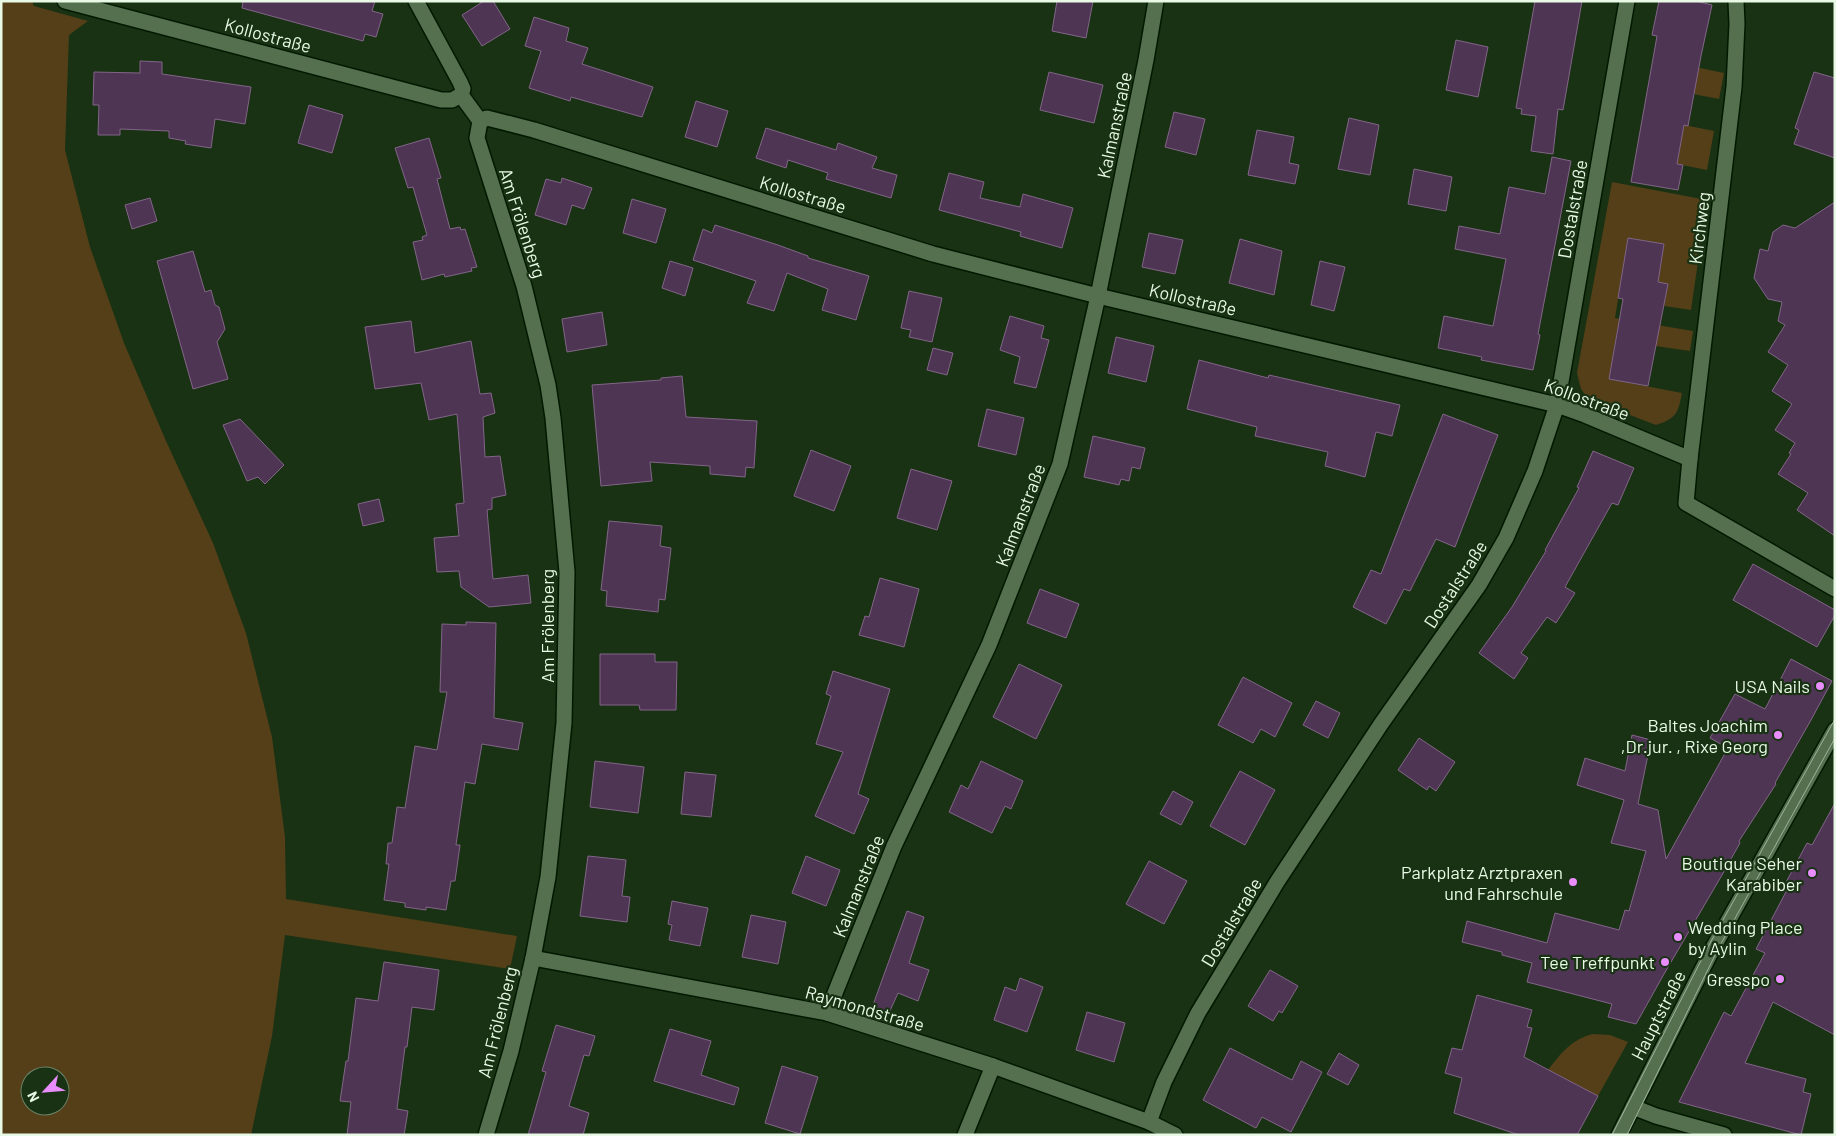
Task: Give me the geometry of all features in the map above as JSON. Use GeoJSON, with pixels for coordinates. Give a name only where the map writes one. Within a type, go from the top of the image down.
{"type":"FeatureCollection","features":[{"type":"Feature","properties":{"kind":"street","name":"Kollostraße"},"geometry":{"type":"LineString","coordinates":[[65,1],[440,100],[452,100],[461,95]]}},
{"type":"Feature","properties":{"kind":"street"},"geometry":{"type":"LineString","coordinates":[[416,1],[460,82],[463,89],[461,95],[480,121]]}},
{"type":"Feature","properties":{"kind":"street","name":"Kalmanstraße"},"geometry":{"type":"LineString","coordinates":[[827,1013],[894,846],[988,645],[1060,464],[1098,296],[1146,60],[1156,1]]}},
{"type":"Feature","properties":{"kind":"street","name":"Dostalstraße"},"geometry":{"type":"LineString","coordinates":[[1149,1122],[1168,1074],[1198,1013],[1277,882],[1381,724],[1479,585],[1506,538],[1535,471],[1557,405],[1628,1]]}},
{"type":"Feature","properties":{"kind":"street","name":"Kirchweg"},"geometry":{"type":"LineString","coordinates":[[1690,458],[1734,87],[1737,24],[1736,1]]}},
{"type":"Feature","properties":{"kind":"street","name":"Kollostraße"},"geometry":{"type":"LineString","coordinates":[[480,121],[487,118],[516,125],[934,254],[1098,296],[1557,405],[1690,458]]}},
{"type":"Feature","properties":{"kind":"street","name":"Am Frölenberg"},"geometry":{"type":"LineString","coordinates":[[480,121],[477,138],[524,286],[548,385],[554,418],[567,572],[564,723],[548,877],[533,958],[511,1050],[486,1135]]}},
{"type":"Feature","properties":{"kind":"street"},"geometry":{"type":"LineString","coordinates":[[1690,458],[1686,502],[1835,589]]}},
{"type":"Feature","properties":{"kind":"street","name":"Hauptstraße"},"geometry":{"type":"LineString","coordinates":[[1619,1135],[1714,948],[1835,730]]}},
{"type":"Feature","properties":{"kind":"street","name":"Raymondstraße"},"geometry":{"type":"LineString","coordinates":[[533,958],[827,1013],[993,1066],[1149,1122],[1176,1135]]}},
{"type":"Feature","properties":{"kind":"street"},"geometry":{"type":"LineString","coordinates":[[964,1135],[993,1066]]}},
{"type":"Feature","properties":{"kind":"street"},"geometry":{"type":"LineString","coordinates":[[1633,1107],[1656,1116],[1724,1135]]}},
{"type":"Feature","properties":{"kind":"shaded area"},"geometry":{"type":"Polygon","coordinates":[[[1,1],[32,1],[34,6],[88,21],[69,35],[65,150],[90,247],[124,343],[213,543],[246,633],[272,737],[285,837],[286,899],[517,936],[510,969],[285,935],[272,1036],[251,1135],[1,1135],[1,1]]]}},
{"type":"Feature","properties":{"kind":"shaded area"},"geometry":{"type":"Polygon","coordinates":[[[1686,65],[1724,73],[1719,99],[1693,94],[1686,65]]]}},
{"type":"Feature","properties":{"kind":"shaded area"},"geometry":{"type":"Polygon","coordinates":[[[1684,125],[1714,131],[1707,170],[1677,164],[1684,125]]]}},
{"type":"Feature","properties":{"kind":"shaded area"},"geometry":{"type":"Polygon","coordinates":[[[1612,182],[1707,200],[1691,310],[1664,306],[1668,284],[1658,282],[1664,244],[1628,238],[1615,318],[1693,331],[1690,351],[1655,346],[1617,331],[1609,379],[1682,393],[1678,410],[1675,414],[1668,420],[1656,425],[1588,399],[1581,389],[1577,373],[1612,182]]]}},
{"type":"Feature","properties":{"kind":"shaded area"},"geometry":{"type":"Polygon","coordinates":[[[1593,1034],[1610,1035],[1628,1042],[1598,1096],[1548,1070],[1562,1052],[1573,1043],[1593,1034]]]}},
{"type":"Feature","properties":{"kind":"building"},"geometry":{"type":"Polygon","coordinates":[[[243,1],[375,1],[372,11],[383,14],[376,37],[365,34],[363,41],[242,8],[243,1]]]}},
{"type":"Feature","properties":{"kind":"building"},"geometry":{"type":"Polygon","coordinates":[[[484,1],[493,1],[510,29],[482,46],[462,15],[484,1]]]}},
{"type":"Feature","properties":{"kind":"building"},"geometry":{"type":"Polygon","coordinates":[[[1057,1],[1093,1],[1086,38],[1052,31],[1057,1]]]}},
{"type":"Feature","properties":{"kind":"building"},"geometry":{"type":"Polygon","coordinates":[[[1535,1],[1582,1],[1563,110],[1558,109],[1553,154],[1531,151],[1536,116],[1521,114],[1522,109],[1516,108],[1535,1]]]}},
{"type":"Feature","properties":{"kind":"building"},"geometry":{"type":"Polygon","coordinates":[[[1659,1],[1696,1],[1712,5],[1688,126],[1684,125],[1677,164],[1683,165],[1678,190],[1631,182],[1657,36],[1652,35],[1659,1]]]}},
{"type":"Feature","properties":{"kind":"building"},"geometry":{"type":"Polygon","coordinates":[[[534,17],[569,28],[566,41],[588,48],[582,64],[653,87],[642,117],[571,97],[570,101],[529,88],[541,51],[525,46],[534,17]]]}},
{"type":"Feature","properties":{"kind":"building"},"geometry":{"type":"Polygon","coordinates":[[[1456,40],[1488,47],[1478,97],[1446,90],[1456,40]]]}},
{"type":"Feature","properties":{"kind":"building"},"geometry":{"type":"Polygon","coordinates":[[[140,61],[162,62],[162,74],[251,87],[245,124],[215,119],[211,148],[185,144],[186,141],[169,138],[169,131],[120,129],[120,135],[98,135],[99,105],[93,105],[94,72],[140,73],[140,61]]]}},
{"type":"Feature","properties":{"kind":"building"},"geometry":{"type":"Polygon","coordinates":[[[1049,72],[1103,85],[1094,123],[1040,110],[1049,72]]]}},
{"type":"Feature","properties":{"kind":"building"},"geometry":{"type":"Polygon","coordinates":[[[1814,72],[1835,78],[1835,158],[1794,144],[1799,130],[1795,128],[1814,72]]]}},
{"type":"Feature","properties":{"kind":"building"},"geometry":{"type":"Polygon","coordinates":[[[696,101],[728,111],[717,147],[685,137],[696,101]]]}},
{"type":"Feature","properties":{"kind":"building"},"geometry":{"type":"Polygon","coordinates":[[[309,105],[343,115],[332,153],[298,143],[309,105]]]}},
{"type":"Feature","properties":{"kind":"building"},"geometry":{"type":"Polygon","coordinates":[[[1174,112],[1205,119],[1196,155],[1165,147],[1174,112]]]}},
{"type":"Feature","properties":{"kind":"building"},"geometry":{"type":"Polygon","coordinates":[[[1349,118],[1379,125],[1370,175],[1338,169],[1349,118]]]}},
{"type":"Feature","properties":{"kind":"building"},"geometry":{"type":"Polygon","coordinates":[[[766,128],[836,150],[838,143],[877,157],[872,168],[897,175],[891,198],[826,179],[828,173],[788,160],[786,168],[756,158],[766,128]]]}},
{"type":"Feature","properties":{"kind":"building"},"geometry":{"type":"Polygon","coordinates":[[[1257,130],[1294,137],[1289,163],[1299,165],[1295,184],[1248,175],[1257,130]]]}},
{"type":"Feature","properties":{"kind":"building"},"geometry":{"type":"Polygon","coordinates":[[[429,138],[441,178],[437,179],[450,229],[460,227],[461,230],[465,229],[477,267],[471,268],[472,271],[445,277],[444,274],[422,280],[413,242],[423,240],[422,237],[427,235],[413,187],[408,188],[395,148],[429,138]]]}},
{"type":"Feature","properties":{"kind":"building"},"geometry":{"type":"Polygon","coordinates":[[[1552,157],[1571,161],[1538,334],[1540,335],[1533,370],[1481,360],[1482,357],[1438,348],[1444,316],[1493,326],[1506,259],[1455,249],[1459,226],[1500,234],[1509,187],[1545,194],[1552,157]]]}},
{"type":"Feature","properties":{"kind":"building"},"geometry":{"type":"Polygon","coordinates":[[[1414,169],[1452,177],[1446,211],[1408,204],[1414,169]]]}},
{"type":"Feature","properties":{"kind":"building"},"geometry":{"type":"Polygon","coordinates":[[[949,173],[984,182],[980,198],[1020,207],[1023,194],[1073,208],[1062,248],[1020,236],[1021,232],[939,210],[949,173]]]}},
{"type":"Feature","properties":{"kind":"building"},"geometry":{"type":"Polygon","coordinates":[[[562,178],[592,188],[584,209],[572,205],[566,225],[535,215],[546,179],[561,183],[562,178]]]}},
{"type":"Feature","properties":{"kind":"building"},"geometry":{"type":"Polygon","coordinates":[[[150,198],[157,221],[132,229],[125,205],[150,198]]]}},
{"type":"Feature","properties":{"kind":"building"},"geometry":{"type":"Polygon","coordinates":[[[632,199],[666,209],[656,243],[623,233],[632,199]]]}},
{"type":"Feature","properties":{"kind":"building"},"geometry":{"type":"Polygon","coordinates":[[[1835,202],[1835,536],[1797,510],[1808,493],[1778,474],[1791,454],[1789,453],[1795,443],[1775,430],[1792,404],[1772,391],[1788,365],[1768,352],[1785,325],[1778,321],[1782,302],[1768,299],[1754,278],[1760,249],[1768,251],[1773,232],[1783,225],[1795,228],[1835,202]]]}},
{"type":"Feature","properties":{"kind":"building"},"geometry":{"type":"Polygon","coordinates":[[[715,225],[778,245],[808,256],[808,258],[869,276],[856,320],[822,310],[828,289],[787,273],[774,311],[747,303],[756,281],[693,260],[703,229],[712,233],[715,225]]]}},
{"type":"Feature","properties":{"kind":"building"},"geometry":{"type":"Polygon","coordinates":[[[1149,233],[1183,240],[1175,274],[1142,267],[1149,233]]]}},
{"type":"Feature","properties":{"kind":"building"},"geometry":{"type":"Polygon","coordinates":[[[1628,238],[1664,244],[1658,282],[1668,284],[1648,386],[1609,379],[1623,299],[1618,298],[1628,238]]]}},
{"type":"Feature","properties":{"kind":"building"},"geometry":{"type":"Polygon","coordinates":[[[1240,239],[1282,251],[1274,295],[1229,283],[1240,239]]]}},
{"type":"Feature","properties":{"kind":"building"},"geometry":{"type":"Polygon","coordinates":[[[193,251],[205,292],[211,290],[215,305],[219,307],[225,329],[217,342],[228,379],[193,389],[157,261],[193,251]]]}},
{"type":"Feature","properties":{"kind":"building"},"geometry":{"type":"Polygon","coordinates":[[[670,261],[693,268],[685,296],[662,288],[670,261]]]}},
{"type":"Feature","properties":{"kind":"building"},"geometry":{"type":"Polygon","coordinates":[[[1320,261],[1345,267],[1334,311],[1311,305],[1320,261]]]}},
{"type":"Feature","properties":{"kind":"building"},"geometry":{"type":"Polygon","coordinates":[[[909,291],[942,298],[932,342],[909,337],[911,330],[901,328],[909,291]]]}},
{"type":"Feature","properties":{"kind":"building"},"geometry":{"type":"Polygon","coordinates":[[[602,312],[607,345],[567,352],[562,319],[602,312]]]}},
{"type":"Feature","properties":{"kind":"building"},"geometry":{"type":"Polygon","coordinates":[[[1010,316],[1044,326],[1041,338],[1049,340],[1036,388],[1014,383],[1020,357],[1000,350],[1010,316]]]}},
{"type":"Feature","properties":{"kind":"building"},"geometry":{"type":"Polygon","coordinates":[[[411,321],[415,353],[471,341],[480,394],[491,393],[495,413],[483,417],[485,457],[500,456],[506,495],[492,498],[492,509],[487,510],[493,579],[528,575],[531,603],[489,607],[461,587],[459,571],[437,572],[434,538],[459,536],[456,504],[464,503],[457,414],[429,420],[421,383],[375,389],[365,327],[411,321]]]}},
{"type":"Feature","properties":{"kind":"building"},"geometry":{"type":"Polygon","coordinates":[[[1116,337],[1154,346],[1146,382],[1108,373],[1116,337]]]}},
{"type":"Feature","properties":{"kind":"building"},"geometry":{"type":"Polygon","coordinates":[[[933,348],[953,353],[947,375],[927,370],[933,348]]]}},
{"type":"Feature","properties":{"kind":"building"},"geometry":{"type":"Polygon","coordinates":[[[1199,360],[1268,378],[1269,375],[1400,405],[1392,436],[1376,432],[1365,477],[1325,466],[1328,452],[1255,436],[1257,427],[1187,409],[1199,360]]]}},
{"type":"Feature","properties":{"kind":"building"},"geometry":{"type":"Polygon","coordinates":[[[682,376],[686,417],[757,421],[754,468],[746,467],[745,477],[710,474],[710,466],[650,462],[652,481],[601,486],[592,385],[661,380],[661,378],[682,376]]]}},
{"type":"Feature","properties":{"kind":"building"},"geometry":{"type":"Polygon","coordinates":[[[987,409],[1024,418],[1016,455],[978,446],[987,409]]]}},
{"type":"Feature","properties":{"kind":"building"},"geometry":{"type":"Polygon","coordinates":[[[1443,414],[1498,435],[1455,547],[1436,539],[1410,591],[1404,589],[1386,624],[1353,607],[1371,570],[1381,574],[1443,414]]]}},
{"type":"Feature","properties":{"kind":"building"},"geometry":{"type":"Polygon","coordinates":[[[240,419],[284,465],[265,484],[258,477],[247,481],[223,425],[240,419]]]}},
{"type":"Feature","properties":{"kind":"building"},"geometry":{"type":"Polygon","coordinates":[[[1093,436],[1145,448],[1140,469],[1132,467],[1129,481],[1121,479],[1119,485],[1084,477],[1093,436]]]}},
{"type":"Feature","properties":{"kind":"building"},"geometry":{"type":"Polygon","coordinates":[[[811,450],[851,466],[834,511],[794,496],[811,450]]]}},
{"type":"Feature","properties":{"kind":"building"},"geometry":{"type":"Polygon","coordinates":[[[1593,451],[1634,468],[1618,505],[1612,503],[1565,587],[1575,593],[1556,623],[1547,617],[1521,653],[1528,658],[1514,679],[1479,653],[1512,607],[1546,551],[1579,488],[1577,487],[1593,451]]]}},
{"type":"Feature","properties":{"kind":"building"},"geometry":{"type":"Polygon","coordinates":[[[911,469],[952,481],[937,530],[897,518],[911,469]]]}},
{"type":"Feature","properties":{"kind":"building"},"geometry":{"type":"Polygon","coordinates":[[[379,499],[384,521],[363,526],[358,504],[379,499]]]}},
{"type":"Feature","properties":{"kind":"building"},"geometry":{"type":"Polygon","coordinates":[[[609,521],[662,526],[660,546],[671,548],[665,600],[659,599],[658,612],[606,606],[607,591],[601,590],[609,521]]]}},
{"type":"Feature","properties":{"kind":"building"},"geometry":{"type":"Polygon","coordinates":[[[1753,564],[1835,610],[1835,615],[1817,647],[1733,600],[1753,564]]]}},
{"type":"Feature","properties":{"kind":"building"},"geometry":{"type":"Polygon","coordinates":[[[880,578],[919,589],[904,647],[859,635],[865,616],[869,617],[880,578]]]}},
{"type":"Feature","properties":{"kind":"building"},"geometry":{"type":"Polygon","coordinates":[[[1040,589],[1079,604],[1066,638],[1027,623],[1040,589]]]}},
{"type":"Feature","properties":{"kind":"building"},"geometry":{"type":"Polygon","coordinates":[[[466,622],[496,623],[494,718],[523,723],[518,750],[482,744],[475,784],[465,782],[456,845],[460,845],[455,881],[451,881],[446,910],[426,907],[426,910],[405,907],[405,903],[384,900],[389,864],[386,864],[388,843],[392,843],[397,807],[405,808],[415,746],[437,750],[447,692],[440,692],[442,624],[466,625],[466,622]]]}},
{"type":"Feature","properties":{"kind":"building"},"geometry":{"type":"Polygon","coordinates":[[[600,654],[655,654],[655,662],[677,662],[676,710],[640,710],[639,705],[600,705],[600,654]]]}},
{"type":"Feature","properties":{"kind":"building"},"geometry":{"type":"Polygon","coordinates":[[[1791,659],[1832,681],[1776,784],[1739,841],[1740,843],[1722,875],[1636,1024],[1608,1017],[1612,1004],[1527,982],[1532,963],[1502,955],[1502,952],[1462,942],[1467,921],[1547,943],[1555,913],[1619,930],[1625,910],[1629,911],[1646,851],[1611,843],[1624,800],[1577,785],[1585,758],[1625,771],[1632,735],[1651,740],[1638,804],[1658,810],[1666,859],[1728,748],[1710,738],[1735,694],[1765,709],[1791,659]]]}},
{"type":"Feature","properties":{"kind":"building"},"geometry":{"type":"Polygon","coordinates":[[[1019,664],[1062,685],[1036,739],[993,717],[1019,664]]]}},
{"type":"Feature","properties":{"kind":"building"},"geometry":{"type":"Polygon","coordinates":[[[833,671],[890,689],[858,794],[869,799],[854,834],[815,816],[843,752],[816,744],[831,696],[826,694],[833,671]]]}},
{"type":"Feature","properties":{"kind":"building"},"geometry":{"type":"Polygon","coordinates":[[[1243,677],[1292,703],[1275,737],[1261,729],[1253,743],[1218,725],[1243,677]]]}},
{"type":"Feature","properties":{"kind":"building"},"geometry":{"type":"Polygon","coordinates":[[[1316,701],[1340,713],[1328,738],[1303,725],[1316,701]]]}},
{"type":"Feature","properties":{"kind":"building"},"geometry":{"type":"Polygon","coordinates":[[[1419,738],[1455,762],[1436,791],[1429,786],[1427,790],[1398,770],[1419,738]]]}},
{"type":"Feature","properties":{"kind":"building"},"geometry":{"type":"Polygon","coordinates":[[[595,761],[644,767],[638,813],[590,807],[595,761]]]}},
{"type":"Feature","properties":{"kind":"building"},"geometry":{"type":"Polygon","coordinates":[[[981,761],[1023,781],[1011,809],[1005,806],[992,833],[949,812],[961,785],[968,789],[981,761]]]}},
{"type":"Feature","properties":{"kind":"building"},"geometry":{"type":"Polygon","coordinates":[[[1240,771],[1275,790],[1245,845],[1210,826],[1240,771]]]}},
{"type":"Feature","properties":{"kind":"building"},"geometry":{"type":"Polygon","coordinates":[[[685,772],[716,775],[711,817],[681,814],[685,772]]]}},
{"type":"Feature","properties":{"kind":"building"},"geometry":{"type":"Polygon","coordinates":[[[1173,791],[1193,802],[1181,825],[1160,814],[1173,791]]]}},
{"type":"Feature","properties":{"kind":"building"},"geometry":{"type":"Polygon","coordinates":[[[1835,803],[1835,1035],[1773,1002],[1745,1063],[1806,1079],[1803,1092],[1811,1094],[1801,1135],[1679,1102],[1724,1012],[1731,1016],[1765,953],[1756,949],[1788,888],[1784,886],[1807,843],[1812,845],[1835,803]]]}},
{"type":"Feature","properties":{"kind":"building"},"geometry":{"type":"Polygon","coordinates":[[[588,856],[626,860],[622,896],[630,897],[627,922],[580,916],[588,856]]]}},
{"type":"Feature","properties":{"kind":"building"},"geometry":{"type":"Polygon","coordinates":[[[806,856],[840,870],[826,906],[792,893],[806,856]]]}},
{"type":"Feature","properties":{"kind":"building"},"geometry":{"type":"Polygon","coordinates":[[[1149,861],[1187,881],[1164,924],[1126,904],[1149,861]]]}},
{"type":"Feature","properties":{"kind":"building"},"geometry":{"type":"Polygon","coordinates":[[[672,901],[708,908],[700,946],[669,940],[672,925],[668,924],[672,901]]]}},
{"type":"Feature","properties":{"kind":"building"},"geometry":{"type":"Polygon","coordinates":[[[907,911],[924,917],[909,963],[929,970],[918,1001],[898,993],[885,1022],[869,1016],[907,911]]]}},
{"type":"Feature","properties":{"kind":"building"},"geometry":{"type":"Polygon","coordinates":[[[751,915],[786,922],[778,964],[742,957],[751,915]]]}},
{"type":"Feature","properties":{"kind":"building"},"geometry":{"type":"Polygon","coordinates":[[[384,962],[439,970],[434,1010],[412,1007],[397,1109],[408,1111],[404,1135],[347,1135],[351,1102],[340,1101],[346,1061],[348,1061],[356,998],[378,1001],[384,962]]]}},
{"type":"Feature","properties":{"kind":"building"},"geometry":{"type":"Polygon","coordinates":[[[1270,970],[1298,986],[1282,1013],[1279,1011],[1273,1021],[1248,1006],[1270,970]]]}},
{"type":"Feature","properties":{"kind":"building"},"geometry":{"type":"Polygon","coordinates":[[[1020,978],[1043,987],[1027,1032],[994,1020],[1005,987],[1016,991],[1020,978]]]}},
{"type":"Feature","properties":{"kind":"building"},"geometry":{"type":"Polygon","coordinates":[[[1477,995],[1532,1010],[1527,1027],[1532,1028],[1524,1057],[1598,1096],[1577,1135],[1519,1135],[1454,1113],[1462,1078],[1445,1073],[1452,1048],[1462,1050],[1477,995]]]}},
{"type":"Feature","properties":{"kind":"building"},"geometry":{"type":"Polygon","coordinates":[[[1087,1012],[1125,1023],[1114,1062],[1076,1050],[1087,1012]]]}},
{"type":"Feature","properties":{"kind":"building"},"geometry":{"type":"Polygon","coordinates":[[[556,1025],[595,1036],[589,1056],[584,1055],[569,1106],[589,1113],[583,1135],[528,1135],[546,1072],[542,1071],[556,1025]]]}},
{"type":"Feature","properties":{"kind":"building"},"geometry":{"type":"Polygon","coordinates":[[[670,1029],[711,1041],[701,1075],[739,1088],[734,1105],[654,1081],[670,1029]]]}},
{"type":"Feature","properties":{"kind":"building"},"geometry":{"type":"Polygon","coordinates":[[[1230,1048],[1292,1080],[1301,1061],[1322,1072],[1291,1132],[1262,1117],[1256,1128],[1203,1100],[1230,1048]]]}},
{"type":"Feature","properties":{"kind":"building"},"geometry":{"type":"Polygon","coordinates":[[[1339,1053],[1359,1065],[1348,1085],[1327,1074],[1339,1053]]]}},
{"type":"Feature","properties":{"kind":"building"},"geometry":{"type":"Polygon","coordinates":[[[782,1066],[818,1077],[800,1134],[765,1123],[782,1066]]]}},
{"type":"Feature","properties":{"kind":"tram line"},"geometry":{"type":"LineString","coordinates":[[1612,1135],[1709,945],[1835,719]]}},
{"type":"Feature","properties":{"kind":"tram line"},"geometry":{"type":"LineString","coordinates":[[1627,1135],[1718,949],[1835,738]]}},
{"type":"Feature","properties":{"kind":"place","name":"USA Nails"},"geometry":{"type":"Point","coordinates":[1820,686]}},
{"type":"Feature","properties":{"kind":"place","name":"Baltes Joachim ,Dr.jur. , Rixe Georg"},"geometry":{"type":"Point","coordinates":[1778,735]}},
{"type":"Feature","properties":{"kind":"place","name":"Boutique Seher Karabiber"},"geometry":{"type":"Point","coordinates":[1812,873]}},
{"type":"Feature","properties":{"kind":"place","name":"Parkplatz Arztpraxen und Fahrschule"},"geometry":{"type":"Point","coordinates":[1573,882]}},
{"type":"Feature","properties":{"kind":"place","name":"Wedding Place by Aylin"},"geometry":{"type":"Point","coordinates":[1678,937]}},
{"type":"Feature","properties":{"kind":"place","name":"Tee Treffpunkt"},"geometry":{"type":"Point","coordinates":[1665,962]}},
{"type":"Feature","properties":{"kind":"place","name":"Gresspo"},"geometry":{"type":"Point","coordinates":[1780,979]}}]}
